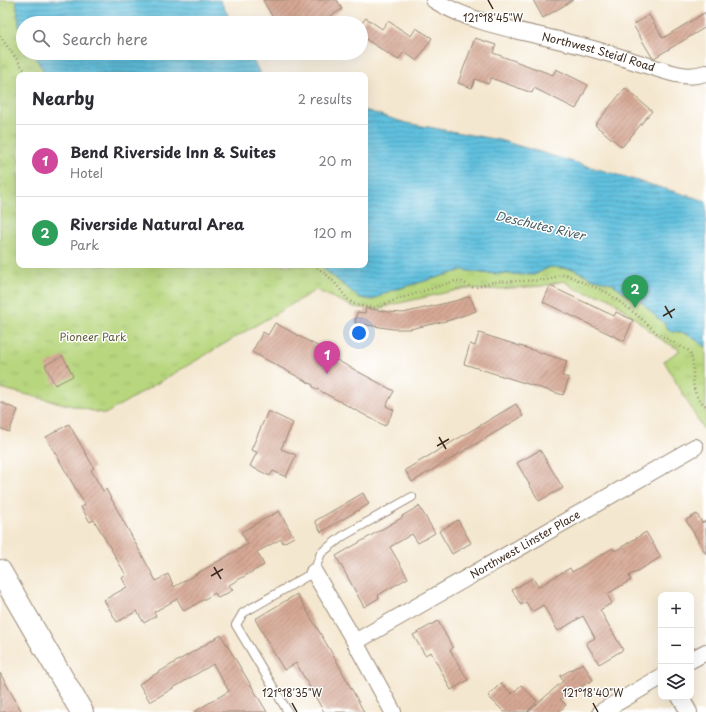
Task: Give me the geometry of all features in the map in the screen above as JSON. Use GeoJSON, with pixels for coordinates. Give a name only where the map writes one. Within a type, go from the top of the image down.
{"type":"FeatureCollection","features":[{"type":"Feature","properties":{"kind":"main road"},"geometry":{"type":"LineString","coordinates":[[0,571],[82,712]]}},
{"type":"Feature","properties":{"kind":"street","name":"Northwest Steidl Road"},"geometry":{"type":"LineString","coordinates":[[434,0],[446,8],[478,20],[572,43],[672,73],[685,76],[701,74]]}},
{"type":"Feature","properties":{"kind":"street","name":"Northwest Linster Place"},"geometry":{"type":"LineString","coordinates":[[355,642],[695,447]]}},
{"type":"Feature","properties":{"kind":"street"},"geometry":{"type":"LineString","coordinates":[[314,572],[355,642],[393,712]]}},
{"type":"Feature","properties":{"kind":"street"},"geometry":{"type":"LineString","coordinates":[[694,658],[706,652]]}},
{"type":"Feature","properties":{"kind":"street"},"geometry":{"type":"LineString","coordinates":[[601,712],[658,679]]}},
{"type":"Feature","properties":{"kind":"street"},"geometry":{"type":"LineString","coordinates":[[682,700],[689,712]]}},
{"type":"Feature","properties":{"kind":"lane"},"geometry":{"type":"LineString","coordinates":[[288,712],[236,625],[243,613],[314,572],[321,553],[343,536],[412,497]]}},
{"type":"Feature","properties":{"kind":"path"},"geometry":{"type":"LineString","coordinates":[[0,36],[16,58]]}},
{"type":"Feature","properties":{"kind":"path"},"geometry":{"type":"LineString","coordinates":[[17,60],[26,72]]}},
{"type":"Feature","properties":{"kind":"path"},"geometry":{"type":"LineString","coordinates":[[318,268],[333,281],[350,302],[364,307],[374,307],[455,281],[462,282],[470,287],[477,287],[493,282],[549,280],[560,275],[568,276],[608,293],[637,315],[658,334],[689,351],[692,355],[693,361],[692,380],[697,396],[706,406]]}},
{"type":"Feature","properties":{"kind":"green space","name":"Pioneer Park"},"geometry":{"type":"Polygon","coordinates":[[[0,0],[16,0],[18,16],[16,16],[16,60],[37,60],[44,72],[16,72],[16,268],[324,268],[360,298],[373,300],[387,292],[463,270],[482,273],[534,275],[550,267],[573,269],[594,279],[612,283],[626,294],[643,303],[672,332],[681,332],[706,347],[706,434],[664,361],[680,350],[657,337],[608,297],[587,293],[574,288],[564,281],[542,286],[482,290],[466,288],[391,305],[376,310],[354,307],[316,290],[105,414],[0,388],[0,0]]]}},
{"type":"Feature","properties":{"kind":"water"},"geometry":{"type":"Polygon","coordinates":[[[16,0],[220,0],[228,16],[18,16],[16,0]]]}},
{"type":"Feature","properties":{"kind":"water"},"geometry":{"type":"Polygon","coordinates":[[[37,60],[253,60],[259,72],[44,72],[37,60]]]}},
{"type":"Feature","properties":{"kind":"water","name":"Deschutes River"},"geometry":{"type":"Polygon","coordinates":[[[368,111],[406,123],[499,140],[706,201],[706,347],[681,332],[672,332],[643,303],[626,294],[612,283],[594,279],[573,269],[550,267],[534,275],[482,273],[463,270],[387,292],[373,300],[360,298],[324,269],[368,268],[368,111]]]}},
{"type":"Feature","properties":{"kind":"building"},"geometry":{"type":"Polygon","coordinates":[[[263,0],[337,0],[342,9],[331,16],[272,16],[263,0]]]}},
{"type":"Feature","properties":{"kind":"building"},"geometry":{"type":"Polygon","coordinates":[[[533,0],[573,0],[543,18],[533,0]]]}},
{"type":"Feature","properties":{"kind":"building"},"geometry":{"type":"Polygon","coordinates":[[[706,12],[706,27],[654,58],[633,25],[649,15],[663,38],[706,12]]]}},
{"type":"Feature","properties":{"kind":"building"},"geometry":{"type":"Polygon","coordinates":[[[368,19],[382,29],[388,21],[411,36],[416,28],[432,38],[417,61],[404,52],[398,60],[368,41],[368,19]]]}},
{"type":"Feature","properties":{"kind":"building"},"geometry":{"type":"Polygon","coordinates":[[[475,38],[496,45],[493,53],[553,75],[556,69],[588,85],[576,109],[534,88],[532,93],[491,78],[488,84],[475,79],[472,88],[458,83],[475,38]]]}},
{"type":"Feature","properties":{"kind":"building"},"geometry":{"type":"Polygon","coordinates":[[[625,88],[652,111],[622,147],[595,125],[625,88]]]}},
{"type":"Feature","properties":{"kind":"building"},"geometry":{"type":"Polygon","coordinates":[[[550,286],[614,316],[616,312],[633,320],[624,341],[543,302],[550,286]]]}},
{"type":"Feature","properties":{"kind":"building"},"geometry":{"type":"Polygon","coordinates":[[[470,296],[476,311],[450,320],[410,329],[393,329],[355,323],[357,312],[365,313],[366,308],[403,313],[470,296]]]}},
{"type":"Feature","properties":{"kind":"building"},"geometry":{"type":"Polygon","coordinates":[[[275,323],[332,354],[331,357],[394,391],[386,406],[394,410],[385,426],[252,352],[263,332],[268,335],[275,323]]]}},
{"type":"Feature","properties":{"kind":"building"},"geometry":{"type":"Polygon","coordinates":[[[479,333],[567,361],[562,376],[569,378],[563,395],[464,364],[470,344],[475,346],[479,333]]]}},
{"type":"Feature","properties":{"kind":"building"},"geometry":{"type":"Polygon","coordinates":[[[63,356],[73,376],[55,385],[45,365],[63,356]]]}},
{"type":"Feature","properties":{"kind":"building"},"geometry":{"type":"Polygon","coordinates":[[[0,402],[18,410],[9,432],[0,428],[0,402]]]}},
{"type":"Feature","properties":{"kind":"building"},"geometry":{"type":"Polygon","coordinates":[[[516,404],[523,416],[412,482],[405,470],[516,404]]]}},
{"type":"Feature","properties":{"kind":"building"},"geometry":{"type":"Polygon","coordinates":[[[268,411],[293,423],[281,449],[296,455],[286,477],[273,471],[270,476],[250,466],[257,452],[251,450],[268,411]]]}},
{"type":"Feature","properties":{"kind":"building"},"geometry":{"type":"Polygon","coordinates":[[[69,424],[94,468],[91,470],[103,491],[106,489],[156,581],[168,574],[174,587],[248,544],[241,532],[279,511],[294,537],[283,543],[281,539],[257,552],[264,565],[229,585],[233,590],[218,598],[215,593],[184,611],[177,599],[154,612],[156,616],[144,623],[137,611],[117,622],[104,600],[127,587],[122,578],[126,575],[94,520],[90,522],[81,507],[85,505],[46,437],[69,424]]]}},
{"type":"Feature","properties":{"kind":"building"},"geometry":{"type":"Polygon","coordinates":[[[540,450],[563,488],[539,501],[517,463],[540,450]]]}},
{"type":"Feature","properties":{"kind":"building"},"geometry":{"type":"Polygon","coordinates":[[[363,493],[369,504],[321,532],[315,521],[363,493]]]}},
{"type":"Feature","properties":{"kind":"building"},"geometry":{"type":"Polygon","coordinates":[[[419,506],[435,533],[418,543],[412,534],[390,547],[408,578],[378,595],[379,598],[364,607],[336,556],[419,506]]]}},
{"type":"Feature","properties":{"kind":"building"},"geometry":{"type":"Polygon","coordinates":[[[697,514],[702,523],[706,521],[706,554],[686,520],[697,514]]]}},
{"type":"Feature","properties":{"kind":"building"},"geometry":{"type":"Polygon","coordinates":[[[458,520],[471,543],[452,554],[439,531],[458,520]]]}},
{"type":"Feature","properties":{"kind":"building"},"geometry":{"type":"Polygon","coordinates":[[[646,532],[661,557],[629,576],[631,580],[607,594],[612,603],[600,610],[623,650],[599,664],[586,643],[595,638],[583,616],[558,631],[543,605],[532,612],[526,602],[521,605],[512,590],[533,578],[538,587],[570,568],[572,572],[613,548],[615,551],[646,532]]]}},
{"type":"Feature","properties":{"kind":"building"},"geometry":{"type":"Polygon","coordinates":[[[297,594],[336,660],[364,712],[324,712],[296,663],[284,670],[275,655],[255,619],[297,594]]]}},
{"type":"Feature","properties":{"kind":"building"},"geometry":{"type":"Polygon","coordinates":[[[438,621],[453,648],[450,650],[468,680],[451,690],[431,652],[425,655],[413,635],[438,621]]]}},
{"type":"Feature","properties":{"kind":"building"},"geometry":{"type":"Polygon","coordinates":[[[221,635],[267,712],[194,712],[229,691],[213,664],[150,702],[139,684],[221,635]]]}},
{"type":"Feature","properties":{"kind":"building"},"geometry":{"type":"Polygon","coordinates":[[[583,663],[593,680],[560,699],[566,705],[558,712],[528,712],[563,681],[560,676],[583,663]]]}},
{"type":"Feature","properties":{"kind":"building"},"geometry":{"type":"Polygon","coordinates":[[[0,673],[22,712],[0,712],[0,673]]]}},
{"type":"Feature","properties":{"kind":"building"},"geometry":{"type":"Polygon","coordinates":[[[501,683],[512,694],[521,685],[537,701],[527,712],[504,712],[488,696],[501,683]]]}},
{"type":"Feature","properties":{"kind":"place","name":"Riverside Natural Area"},"geometry":{"type":"Point","coordinates":[635,308]}},
{"type":"Feature","properties":{"kind":"place","name":"Bend Riverside Inn & Suites"},"geometry":{"type":"Point","coordinates":[327,374]}}]}
